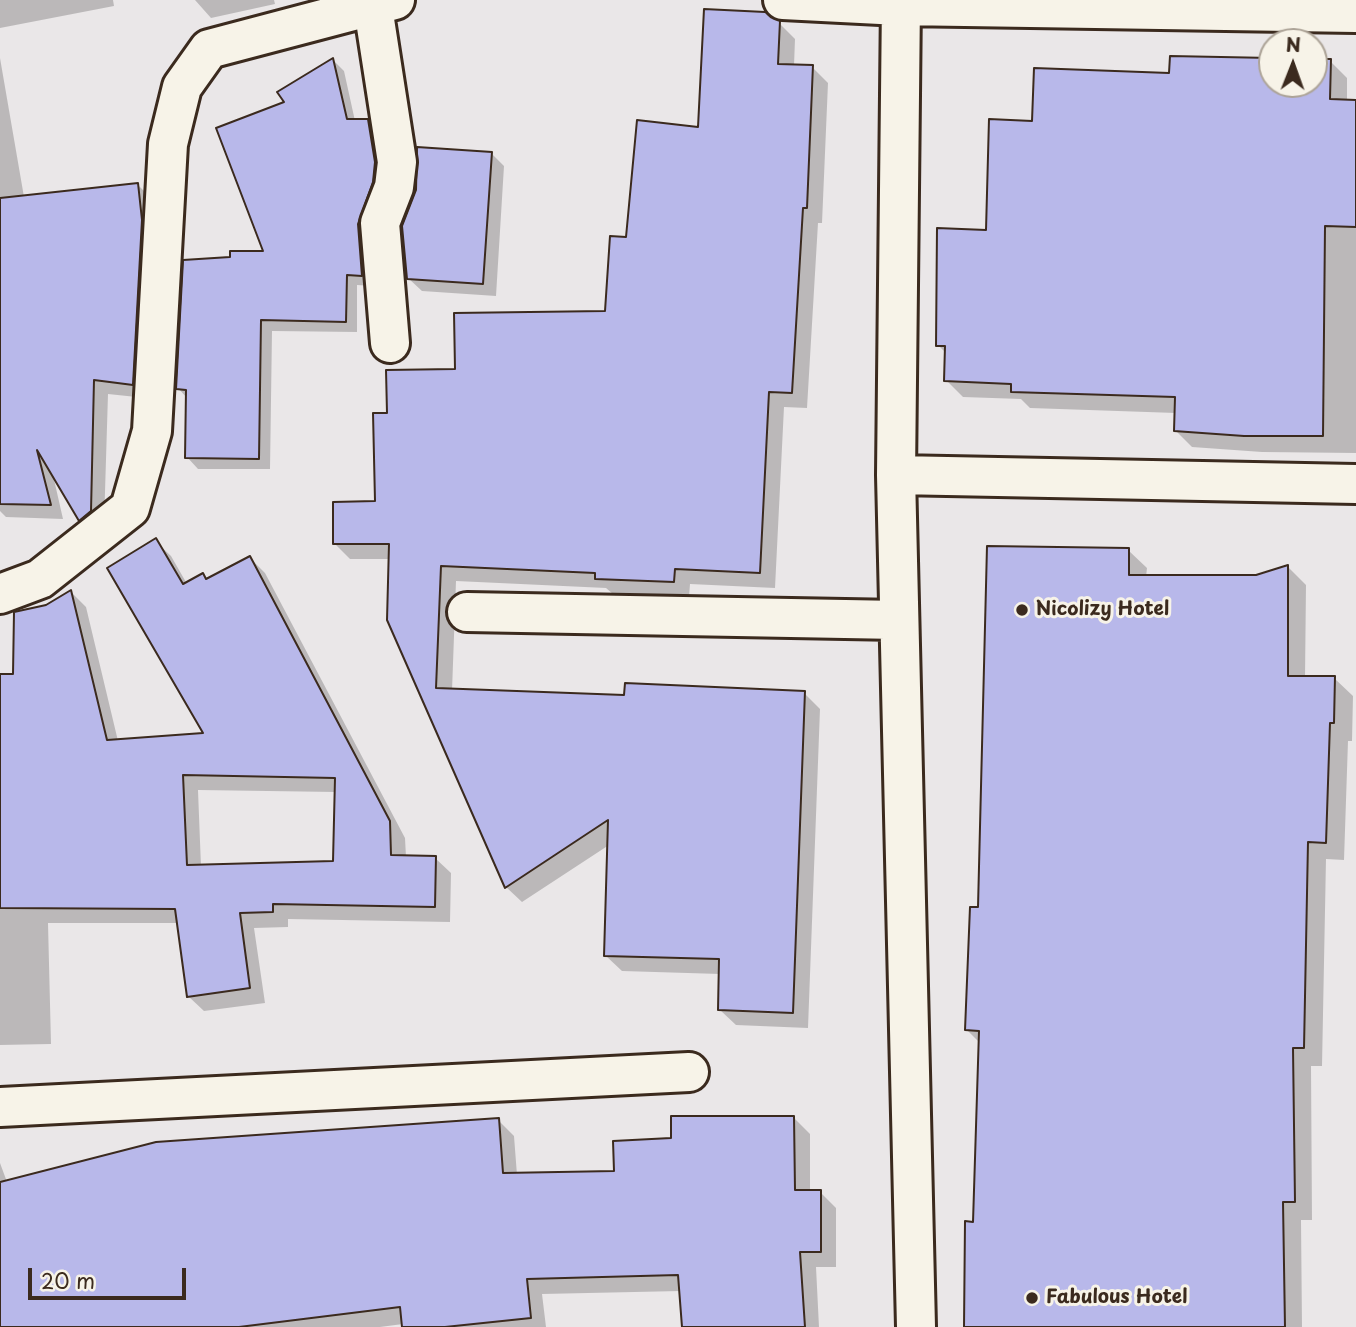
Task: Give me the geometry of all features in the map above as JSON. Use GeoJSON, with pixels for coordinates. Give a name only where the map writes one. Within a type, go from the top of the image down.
{"type":"FeatureCollection","features":[{"type":"Feature","properties":{"kind":"street"},"geometry":{"type":"LineString","coordinates":[[783,0],[1356,13]]}},
{"type":"Feature","properties":{"kind":"street"},"geometry":{"type":"LineString","coordinates":[[901,3],[896,475],[916,1327]]}},
{"type":"Feature","properties":{"kind":"street"},"geometry":{"type":"LineString","coordinates":[[0,594],[40,579],[130,508],[152,432],[168,144],[182,87],[209,49],[384,4],[397,162],[394,187],[380,223],[390,343]]}},
{"type":"Feature","properties":{"kind":"street"},"geometry":{"type":"LineString","coordinates":[[896,475],[1356,484]]}},
{"type":"Feature","properties":{"kind":"street"},"geometry":{"type":"LineString","coordinates":[[467,612],[899,620]]}},
{"type":"Feature","properties":{"kind":"street"},"geometry":{"type":"LineString","coordinates":[[0,1107],[689,1072]]}},
{"type":"Feature","properties":{"kind":"building"},"geometry":{"type":"Polygon","coordinates":[[[704,9],[765,12],[780,21],[778,64],[813,65],[807,208],[803,208],[792,393],[769,392],[760,573],[675,569],[674,582],[595,579],[595,573],[441,566],[436,688],[624,695],[625,683],[805,691],[793,1013],[718,1010],[719,959],[604,956],[608,820],[505,888],[387,620],[389,544],[333,544],[333,502],[375,501],[373,413],[387,413],[386,370],[455,369],[454,313],[605,311],[610,236],[626,237],[637,120],[698,127],[704,9]]]}},
{"type":"Feature","properties":{"kind":"building"},"geometry":{"type":"Polygon","coordinates":[[[1170,56],[1258,58],[1258,98],[1328,98],[1328,59],[1331,59],[1330,99],[1356,100],[1356,227],[1325,226],[1323,436],[1244,436],[1174,431],[1175,397],[1011,392],[1011,384],[944,381],[945,346],[936,346],[937,228],[986,230],[989,119],[1032,121],[1034,68],[1169,73],[1170,56]]]}},
{"type":"Feature","properties":{"kind":"building"},"geometry":{"type":"Polygon","coordinates":[[[333,58],[347,119],[368,119],[375,162],[373,182],[358,224],[362,276],[347,275],[346,322],[261,320],[259,459],[185,458],[186,390],[176,389],[183,260],[230,257],[230,251],[263,251],[216,128],[284,102],[277,92],[333,58]]]}},
{"type":"Feature","properties":{"kind":"building"},"geometry":{"type":"Polygon","coordinates":[[[417,147],[492,152],[483,284],[407,279],[402,226],[416,190],[417,147]]]}},
{"type":"Feature","properties":{"kind":"building"},"geometry":{"type":"Polygon","coordinates":[[[138,183],[142,220],[133,385],[94,380],[91,511],[79,521],[37,450],[51,505],[0,504],[0,198],[138,183]]]}},
{"type":"Feature","properties":{"kind":"building"},"geometry":{"type":"Polygon","coordinates":[[[156,538],[183,584],[203,573],[206,579],[250,556],[390,821],[391,855],[436,856],[435,907],[273,904],[273,912],[240,913],[250,988],[187,997],[175,909],[0,908],[0,674],[13,674],[14,612],[46,605],[71,590],[107,740],[203,733],[107,568],[156,538]],[[183,775],[187,865],[333,861],[335,778],[183,775]]]}},
{"type":"Feature","properties":{"kind":"building"},"geometry":{"type":"Polygon","coordinates":[[[987,546],[1129,548],[1129,575],[1256,575],[1288,565],[1288,676],[1335,676],[1334,723],[1330,723],[1326,843],[1308,842],[1304,1048],[1293,1048],[1295,1202],[1283,1202],[1285,1327],[964,1327],[965,1221],[973,1222],[979,1031],[965,1030],[970,907],[978,907],[987,546]]]}},
{"type":"Feature","properties":{"kind":"building"},"geometry":{"type":"Polygon","coordinates":[[[671,1116],[794,1116],[795,1190],[821,1190],[821,1252],[800,1252],[805,1327],[682,1327],[678,1275],[527,1279],[531,1318],[445,1327],[402,1327],[400,1307],[239,1327],[0,1327],[0,1182],[156,1142],[499,1118],[503,1173],[614,1171],[613,1141],[671,1138],[671,1116]]]}},
{"type":"Feature","properties":{"kind":"place","name":"Nicolizy Hotel"},"geometry":{"type":"Point","coordinates":[1022,610]}},
{"type":"Feature","properties":{"kind":"place","name":"Fabulous Hotel"},"geometry":{"type":"Point","coordinates":[1032,1298]}}]}
